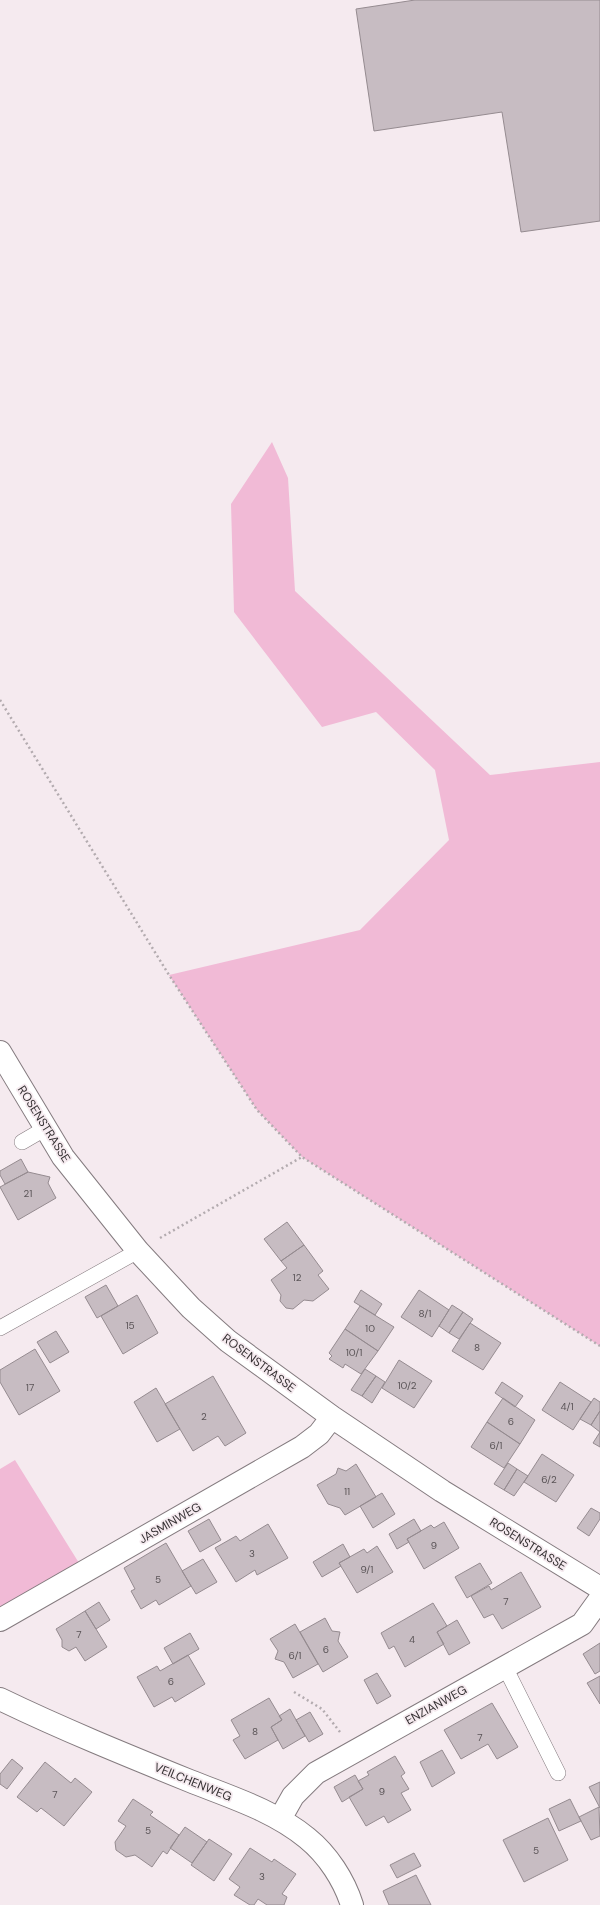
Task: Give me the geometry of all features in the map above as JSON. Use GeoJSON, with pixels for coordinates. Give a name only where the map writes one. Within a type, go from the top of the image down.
{"type":"FeatureCollection","features":[{"type":"Feature","properties":{"kind":"street","name":"ROSENSTRASSE"},"geometry":{"type":"LineString","coordinates":[[0,1052],[63,1157],[138,1251],[191,1308],[228,1341],[332,1417],[442,1491],[600,1588]]}},
{"type":"Feature","properties":{"kind":"street","name":"JASMINWEG"},"geometry":{"type":"LineString","coordinates":[[0,1620],[302,1447],[319,1434],[332,1417]]}},
{"type":"Feature","properties":{"kind":"street","name":"ENZIANWEG"},"geometry":{"type":"LineString","coordinates":[[280,1819],[293,1796],[316,1773],[582,1624],[600,1599]]}},
{"type":"Feature","properties":{"kind":"street","name":"VEILCHENWEG"},"geometry":{"type":"LineString","coordinates":[[0,1699],[50,1724],[252,1806],[280,1819],[307,1838],[329,1860],[348,1892],[352,1905]]}},
{"type":"Feature","properties":{"kind":"lane"},"geometry":{"type":"LineString","coordinates":[[22,1142],[46,1128]]}},
{"type":"Feature","properties":{"kind":"lane"},"geometry":{"type":"LineString","coordinates":[[0,1328],[138,1251]]}},
{"type":"Feature","properties":{"kind":"lane"},"geometry":{"type":"LineString","coordinates":[[505,1667],[558,1773]]}},
{"type":"Feature","properties":{"kind":"path"},"geometry":{"type":"LineString","coordinates":[[0,700],[169,975],[257,1110],[302,1157],[600,1346]]}},
{"type":"Feature","properties":{"kind":"path"},"geometry":{"type":"LineString","coordinates":[[138,1251],[302,1157]]}},
{"type":"Feature","properties":{"kind":"path"},"geometry":{"type":"LineString","coordinates":[[294,1692],[322,1709],[356,1751]]}},
{"type":"Feature","properties":{"kind":"shaded area"},"geometry":{"type":"Polygon","coordinates":[[[272,442],[288,478],[295,591],[490,775],[600,762],[600,1346],[302,1157],[257,1110],[169,975],[360,930],[449,840],[435,770],[376,712],[322,727],[234,612],[231,504],[272,442]]]}},
{"type":"Feature","properties":{"kind":"shaded area"},"geometry":{"type":"Polygon","coordinates":[[[15,1460],[79,1563],[0,1611],[0,1469],[15,1460]]]}},
{"type":"Feature","properties":{"kind":"building"},"geometry":{"type":"Polygon","coordinates":[[[415,0],[600,0],[600,221],[521,232],[502,112],[374,131],[356,9],[415,0]]]}},
{"type":"Feature","properties":{"kind":"building"},"geometry":{"type":"Polygon","coordinates":[[[21,1159],[28,1172],[5,1184],[0,1175],[0,1171],[21,1159]]]}},
{"type":"Feature","properties":{"kind":"building"},"geometry":{"type":"Polygon","coordinates":[[[28,1172],[50,1177],[48,1183],[56,1198],[18,1220],[0,1187],[28,1172]]]}},
{"type":"Feature","properties":{"kind":"building"},"geometry":{"type":"Polygon","coordinates":[[[287,1222],[304,1245],[281,1261],[264,1239],[287,1222]]]}},
{"type":"Feature","properties":{"kind":"building"},"geometry":{"type":"Polygon","coordinates":[[[304,1245],[323,1271],[318,1275],[329,1289],[313,1301],[304,1300],[293,1309],[286,1308],[280,1301],[281,1295],[271,1280],[287,1268],[281,1261],[304,1245]]]}},
{"type":"Feature","properties":{"kind":"building"},"geometry":{"type":"Polygon","coordinates":[[[106,1285],[118,1306],[97,1318],[85,1297],[106,1285]]]}},
{"type":"Feature","properties":{"kind":"building"},"geometry":{"type":"Polygon","coordinates":[[[361,1290],[382,1304],[375,1315],[354,1302],[361,1290]]]}},
{"type":"Feature","properties":{"kind":"building"},"geometry":{"type":"Polygon","coordinates":[[[419,1290],[449,1310],[432,1337],[401,1317],[419,1290]]]}},
{"type":"Feature","properties":{"kind":"building"},"geometry":{"type":"Polygon","coordinates":[[[137,1295],[158,1333],[123,1354],[101,1316],[137,1295]]]}},
{"type":"Feature","properties":{"kind":"building"},"geometry":{"type":"Polygon","coordinates":[[[452,1305],[463,1312],[449,1333],[439,1326],[452,1305]]]}},
{"type":"Feature","properties":{"kind":"building"},"geometry":{"type":"Polygon","coordinates":[[[360,1306],[394,1327],[378,1351],[345,1329],[360,1306]]]}},
{"type":"Feature","properties":{"kind":"building"},"geometry":{"type":"Polygon","coordinates":[[[463,1312],[473,1319],[459,1339],[449,1333],[463,1312]]]}},
{"type":"Feature","properties":{"kind":"building"},"geometry":{"type":"Polygon","coordinates":[[[470,1323],[501,1343],[483,1370],[452,1351],[470,1323]]]}},
{"type":"Feature","properties":{"kind":"building"},"geometry":{"type":"Polygon","coordinates":[[[345,1329],[378,1351],[361,1374],[345,1364],[343,1368],[329,1359],[332,1356],[329,1353],[345,1329]]]}},
{"type":"Feature","properties":{"kind":"building"},"geometry":{"type":"Polygon","coordinates":[[[56,1331],[69,1352],[50,1363],[37,1342],[56,1331]]]}},
{"type":"Feature","properties":{"kind":"building"},"geometry":{"type":"Polygon","coordinates":[[[35,1349],[60,1391],[19,1415],[0,1382],[0,1370],[35,1349]]]}},
{"type":"Feature","properties":{"kind":"building"},"geometry":{"type":"Polygon","coordinates":[[[399,1360],[432,1381],[414,1408],[382,1388],[399,1360]]]}},
{"type":"Feature","properties":{"kind":"building"},"geometry":{"type":"Polygon","coordinates":[[[365,1369],[376,1376],[362,1396],[351,1390],[365,1369]]]}},
{"type":"Feature","properties":{"kind":"building"},"geometry":{"type":"Polygon","coordinates":[[[213,1376],[246,1433],[225,1446],[218,1436],[193,1451],[165,1404],[213,1376]]]}},
{"type":"Feature","properties":{"kind":"building"},"geometry":{"type":"Polygon","coordinates":[[[376,1376],[385,1382],[372,1403],[362,1396],[376,1376]]]}},
{"type":"Feature","properties":{"kind":"building"},"geometry":{"type":"Polygon","coordinates":[[[502,1382],[523,1396],[515,1407],[495,1393],[502,1382]]]}},
{"type":"Feature","properties":{"kind":"building"},"geometry":{"type":"Polygon","coordinates":[[[560,1382],[591,1402],[573,1430],[542,1410],[560,1382]]]}},
{"type":"Feature","properties":{"kind":"building"},"geometry":{"type":"Polygon","coordinates":[[[156,1388],[180,1429],[157,1442],[134,1402],[156,1388]]]}},
{"type":"Feature","properties":{"kind":"building"},"geometry":{"type":"Polygon","coordinates":[[[503,1398],[535,1420],[520,1444],[487,1422],[503,1398]]]}},
{"type":"Feature","properties":{"kind":"building"},"geometry":{"type":"Polygon","coordinates":[[[594,1398],[600,1402],[600,1411],[591,1425],[580,1419],[594,1398]]]}},
{"type":"Feature","properties":{"kind":"building"},"geometry":{"type":"Polygon","coordinates":[[[600,1411],[600,1432],[591,1425],[600,1411]]]}},
{"type":"Feature","properties":{"kind":"building"},"geometry":{"type":"Polygon","coordinates":[[[487,1422],[520,1444],[504,1468],[471,1447],[487,1422]]]}},
{"type":"Feature","properties":{"kind":"building"},"geometry":{"type":"Polygon","coordinates":[[[600,1432],[600,1447],[593,1443],[600,1432]]]}},
{"type":"Feature","properties":{"kind":"building"},"geometry":{"type":"Polygon","coordinates":[[[542,1454],[574,1475],[556,1502],[524,1482],[542,1454]]]}},
{"type":"Feature","properties":{"kind":"building"},"geometry":{"type":"Polygon","coordinates":[[[508,1463],[517,1469],[504,1490],[494,1484],[508,1463]]]}},
{"type":"Feature","properties":{"kind":"building"},"geometry":{"type":"Polygon","coordinates":[[[356,1464],[376,1497],[345,1515],[340,1508],[328,1504],[317,1485],[336,1474],[338,1468],[346,1471],[356,1464]]]}},
{"type":"Feature","properties":{"kind":"building"},"geometry":{"type":"Polygon","coordinates":[[[517,1469],[528,1476],[514,1496],[504,1490],[517,1469]]]}},
{"type":"Feature","properties":{"kind":"building"},"geometry":{"type":"Polygon","coordinates":[[[382,1493],[395,1514],[373,1528],[360,1506],[382,1493]]]}},
{"type":"Feature","properties":{"kind":"building"},"geometry":{"type":"Polygon","coordinates":[[[591,1508],[600,1513],[600,1519],[589,1536],[577,1528],[591,1508]]]}},
{"type":"Feature","properties":{"kind":"building"},"geometry":{"type":"Polygon","coordinates":[[[209,1519],[221,1540],[200,1552],[188,1531],[209,1519]]]}},
{"type":"Feature","properties":{"kind":"building"},"geometry":{"type":"Polygon","coordinates":[[[414,1519],[421,1531],[407,1539],[409,1542],[397,1549],[389,1534],[414,1519]]]}},
{"type":"Feature","properties":{"kind":"building"},"geometry":{"type":"Polygon","coordinates":[[[444,1522],[459,1548],[424,1569],[407,1539],[431,1525],[434,1528],[444,1522]]]}},
{"type":"Feature","properties":{"kind":"building"},"geometry":{"type":"Polygon","coordinates":[[[268,1524],[288,1558],[257,1575],[255,1570],[236,1582],[215,1548],[236,1536],[240,1541],[268,1524]]]}},
{"type":"Feature","properties":{"kind":"building"},"geometry":{"type":"Polygon","coordinates":[[[166,1543],[191,1586],[159,1605],[156,1600],[141,1609],[131,1591],[135,1589],[124,1568],[166,1543]]]}},
{"type":"Feature","properties":{"kind":"building"},"geometry":{"type":"Polygon","coordinates":[[[343,1544],[350,1557],[339,1563],[341,1566],[322,1577],[313,1562],[343,1544]]]}},
{"type":"Feature","properties":{"kind":"building"},"geometry":{"type":"Polygon","coordinates":[[[377,1546],[393,1572],[357,1593],[339,1563],[364,1549],[367,1553],[377,1546]]]}},
{"type":"Feature","properties":{"kind":"building"},"geometry":{"type":"Polygon","coordinates":[[[203,1559],[217,1582],[196,1594],[182,1571],[203,1559]]]}},
{"type":"Feature","properties":{"kind":"building"},"geometry":{"type":"Polygon","coordinates":[[[480,1563],[492,1583],[467,1598],[455,1577],[480,1563]]]}},
{"type":"Feature","properties":{"kind":"building"},"geometry":{"type":"Polygon","coordinates":[[[521,1572],[541,1607],[502,1629],[493,1614],[484,1618],[471,1596],[489,1586],[491,1590],[521,1572]]]}},
{"type":"Feature","properties":{"kind":"building"},"geometry":{"type":"Polygon","coordinates":[[[99,1602],[110,1620],[96,1629],[85,1611],[99,1602]]]}},
{"type":"Feature","properties":{"kind":"building"},"geometry":{"type":"Polygon","coordinates":[[[433,1603],[447,1626],[437,1632],[444,1644],[405,1667],[394,1646],[389,1649],[381,1633],[433,1603]]]}},
{"type":"Feature","properties":{"kind":"building"},"geometry":{"type":"Polygon","coordinates":[[[85,1611],[107,1647],[85,1661],[76,1647],[69,1651],[62,1647],[62,1640],[56,1629],[85,1611]]]}},
{"type":"Feature","properties":{"kind":"building"},"geometry":{"type":"Polygon","coordinates":[[[325,1618],[332,1631],[340,1632],[338,1641],[348,1657],[323,1672],[300,1632],[325,1618]]]}},
{"type":"Feature","properties":{"kind":"building"},"geometry":{"type":"Polygon","coordinates":[[[457,1620],[470,1643],[449,1655],[437,1632],[457,1620]]]}},
{"type":"Feature","properties":{"kind":"building"},"geometry":{"type":"Polygon","coordinates":[[[295,1624],[318,1664],[293,1678],[284,1662],[275,1659],[278,1651],[270,1639],[295,1624]]]}},
{"type":"Feature","properties":{"kind":"building"},"geometry":{"type":"Polygon","coordinates":[[[190,1633],[199,1649],[173,1664],[164,1648],[190,1633]]]}},
{"type":"Feature","properties":{"kind":"building"},"geometry":{"type":"Polygon","coordinates":[[[600,1643],[600,1671],[595,1674],[583,1654],[600,1643]]]}},
{"type":"Feature","properties":{"kind":"building"},"geometry":{"type":"Polygon","coordinates":[[[188,1655],[205,1684],[175,1702],[172,1697],[154,1707],[137,1677],[157,1666],[160,1671],[188,1655]]]}},
{"type":"Feature","properties":{"kind":"building"},"geometry":{"type":"Polygon","coordinates":[[[377,1673],[391,1696],[377,1704],[364,1680],[377,1673]]]}},
{"type":"Feature","properties":{"kind":"building"},"geometry":{"type":"Polygon","coordinates":[[[600,1676],[600,1704],[587,1683],[600,1676]]]}},
{"type":"Feature","properties":{"kind":"building"},"geometry":{"type":"Polygon","coordinates":[[[269,1698],[282,1720],[271,1727],[278,1740],[245,1759],[233,1740],[240,1736],[231,1720],[269,1698]]]}},
{"type":"Feature","properties":{"kind":"building"},"geometry":{"type":"Polygon","coordinates":[[[492,1703],[518,1747],[497,1759],[488,1744],[461,1759],[444,1730],[492,1703]]]}},
{"type":"Feature","properties":{"kind":"building"},"geometry":{"type":"Polygon","coordinates":[[[290,1709],[305,1736],[283,1749],[271,1727],[282,1720],[279,1716],[290,1709]]]}},
{"type":"Feature","properties":{"kind":"building"},"geometry":{"type":"Polygon","coordinates":[[[310,1712],[323,1734],[309,1742],[296,1720],[310,1712]]]}},
{"type":"Feature","properties":{"kind":"building"},"geometry":{"type":"Polygon","coordinates":[[[442,1750],[455,1773],[432,1787],[420,1762],[442,1750]]]}},
{"type":"Feature","properties":{"kind":"building"},"geometry":{"type":"Polygon","coordinates":[[[395,1756],[405,1773],[401,1776],[409,1789],[401,1793],[411,1810],[388,1823],[384,1816],[366,1826],[349,1797],[363,1789],[358,1781],[369,1775],[367,1772],[395,1756]]]}},
{"type":"Feature","properties":{"kind":"building"},"geometry":{"type":"Polygon","coordinates":[[[12,1759],[23,1768],[7,1789],[0,1784],[0,1774],[12,1759]]]}},
{"type":"Feature","properties":{"kind":"building"},"geometry":{"type":"Polygon","coordinates":[[[45,1762],[71,1783],[75,1778],[92,1792],[64,1826],[41,1808],[37,1812],[17,1797],[45,1762]]]}},
{"type":"Feature","properties":{"kind":"building"},"geometry":{"type":"Polygon","coordinates":[[[355,1775],[363,1789],[342,1802],[334,1787],[355,1775]]]}},
{"type":"Feature","properties":{"kind":"building"},"geometry":{"type":"Polygon","coordinates":[[[600,1782],[600,1808],[589,1787],[600,1782]]]}},
{"type":"Feature","properties":{"kind":"building"},"geometry":{"type":"Polygon","coordinates":[[[133,1799],[153,1812],[150,1815],[179,1835],[167,1854],[163,1851],[152,1867],[135,1855],[126,1857],[116,1850],[115,1842],[126,1826],[118,1821],[133,1799]]]}},
{"type":"Feature","properties":{"kind":"building"},"geometry":{"type":"Polygon","coordinates":[[[570,1799],[581,1821],[559,1831],[549,1809],[570,1799]]]}},
{"type":"Feature","properties":{"kind":"building"},"geometry":{"type":"Polygon","coordinates":[[[599,1807],[600,1836],[591,1840],[579,1817],[599,1807]]]}},
{"type":"Feature","properties":{"kind":"building"},"geometry":{"type":"Polygon","coordinates":[[[548,1818],[568,1860],[524,1882],[503,1840],[548,1818]]]}},
{"type":"Feature","properties":{"kind":"building"},"geometry":{"type":"Polygon","coordinates":[[[185,1827],[207,1842],[192,1863],[170,1848],[185,1827]]]}},
{"type":"Feature","properties":{"kind":"building"},"geometry":{"type":"Polygon","coordinates":[[[209,1839],[232,1854],[214,1881],[191,1865],[209,1839]]]}},
{"type":"Feature","properties":{"kind":"building"},"geometry":{"type":"Polygon","coordinates":[[[250,1848],[272,1862],[274,1859],[296,1874],[282,1894],[287,1897],[284,1905],[267,1905],[258,1899],[254,1905],[250,1905],[234,1895],[240,1887],[229,1879],[250,1848]]]}},
{"type":"Feature","properties":{"kind":"building"},"geometry":{"type":"Polygon","coordinates":[[[414,1853],[421,1866],[397,1878],[390,1865],[414,1853]]]}},
{"type":"Feature","properties":{"kind":"building"},"geometry":{"type":"Polygon","coordinates":[[[416,1875],[431,1905],[389,1905],[383,1891],[416,1875]]]}}]}
